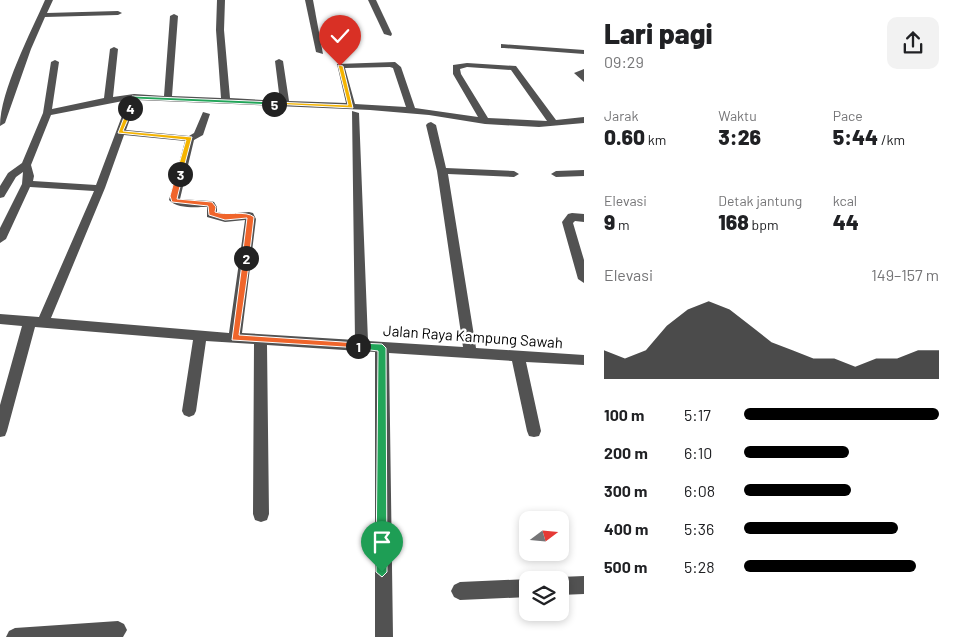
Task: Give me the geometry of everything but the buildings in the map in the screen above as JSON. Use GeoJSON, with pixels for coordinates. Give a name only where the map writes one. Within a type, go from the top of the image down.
{"type":"FeatureCollection","features":[{"type":"Feature","properties":{"kind":"street"},"geometry":{"type":"LineString","coordinates":[[0,123],[41,15],[49,0]]}},
{"type":"Feature","properties":{"kind":"street"},"geometry":{"type":"LineString","coordinates":[[221,0],[220,30],[226,101]]}},
{"type":"Feature","properties":{"kind":"street"},"geometry":{"type":"LineString","coordinates":[[309,0],[320,52]]}},
{"type":"Feature","properties":{"kind":"street"},"geometry":{"type":"LineString","coordinates":[[372,0],[388,34]]}},
{"type":"Feature","properties":{"kind":"street"},"geometry":{"type":"LineString","coordinates":[[41,15],[118,13]]}},
{"type":"Feature","properties":{"kind":"street"},"geometry":{"type":"LineString","coordinates":[[168,98],[174,16]]}},
{"type":"Feature","properties":{"kind":"street"},"geometry":{"type":"LineString","coordinates":[[504,46],[584,52]]}},
{"type":"Feature","properties":{"kind":"street"},"geometry":{"type":"LineString","coordinates":[[108,100],[114,48]]}},
{"type":"Feature","properties":{"kind":"street"},"geometry":{"type":"LineString","coordinates":[[279,61],[285,104]]}},
{"type":"Feature","properties":{"kind":"street"},"geometry":{"type":"LineString","coordinates":[[0,195],[12,175],[26,165],[47,113],[55,62]]}},
{"type":"Feature","properties":{"kind":"street"},"geometry":{"type":"LineString","coordinates":[[362,346],[353,110],[340,66],[392,64],[397,67],[412,110]]}},
{"type":"Feature","properties":{"kind":"street"},"geometry":{"type":"LineString","coordinates":[[485,121],[457,74],[456,67],[467,65],[513,68],[554,124]]}},
{"type":"Feature","properties":{"kind":"street"},"geometry":{"type":"LineString","coordinates":[[584,71],[578,73],[584,79]]}},
{"type":"Feature","properties":{"kind":"street"},"geometry":{"type":"LineString","coordinates":[[0,92],[12,92]]}},
{"type":"Feature","properties":{"kind":"street"},"geometry":{"type":"LineString","coordinates":[[0,431],[36,322],[100,188],[134,97]]}},
{"type":"Feature","properties":{"kind":"street"},"geometry":{"type":"LineString","coordinates":[[47,113],[108,100],[134,97],[285,104],[353,110],[412,110],[485,121],[554,124],[584,120]]}},
{"type":"Feature","properties":{"kind":"street"},"geometry":{"type":"LineString","coordinates":[[120,132],[190,138],[198,135],[206,114]]}},
{"type":"Feature","properties":{"kind":"street"},"geometry":{"type":"LineString","coordinates":[[431,126],[442,171],[470,353]]}},
{"type":"Feature","properties":{"kind":"street"},"geometry":{"type":"LineString","coordinates":[[190,138],[174,200],[178,202],[210,204],[212,207],[211,214],[218,216],[249,216],[251,219],[235,338]]}},
{"type":"Feature","properties":{"kind":"street"},"geometry":{"type":"LineString","coordinates":[[0,239],[27,184],[29,176],[26,165]]}},
{"type":"Feature","properties":{"kind":"street"},"geometry":{"type":"LineString","coordinates":[[442,171],[514,174]]}},
{"type":"Feature","properties":{"kind":"street"},"geometry":{"type":"LineString","coordinates":[[556,174],[584,173]]}},
{"type":"Feature","properties":{"kind":"street"},"geometry":{"type":"LineString","coordinates":[[27,184],[100,188]]}},
{"type":"Feature","properties":{"kind":"street"},"geometry":{"type":"LineString","coordinates":[[584,218],[568,219],[568,228],[584,279]]}},
{"type":"Feature","properties":{"kind":"street","name":"Jalan Raya Kampung Sawah"},"geometry":{"type":"LineString","coordinates":[[0,318],[200,336],[584,360]]}},
{"type":"Feature","properties":{"kind":"street"},"geometry":{"type":"LineString","coordinates":[[189,411],[200,336]]}},
{"type":"Feature","properties":{"kind":"street"},"geometry":{"type":"LineString","coordinates":[[260,339],[261,514]]}},
{"type":"Feature","properties":{"kind":"street"},"geometry":{"type":"LineString","coordinates":[[382,348],[384,637]]}},
{"type":"Feature","properties":{"kind":"street"},"geometry":{"type":"LineString","coordinates":[[518,356],[534,431]]}},
{"type":"Feature","properties":{"kind":"street"},"geometry":{"type":"LineString","coordinates":[[569,586],[584,585]]}},
{"type":"Feature","properties":{"kind":"street"},"geometry":{"type":"LineString","coordinates":[[460,591],[519,588]]}},
{"type":"Feature","properties":{"kind":"street"},"geometry":{"type":"LineString","coordinates":[[15,637],[118,630]]}},
{"type":"Feature","properties":{"kind":"route"},"geometry":{"type":"LineString","coordinates":[[340,66],[351,107],[134,97],[120,132],[190,138],[173,196],[174,200],[178,202],[210,204],[212,205],[211,214],[225,218],[249,216],[251,219],[251,231],[235,338],[382,348],[382,572]]}}]}
